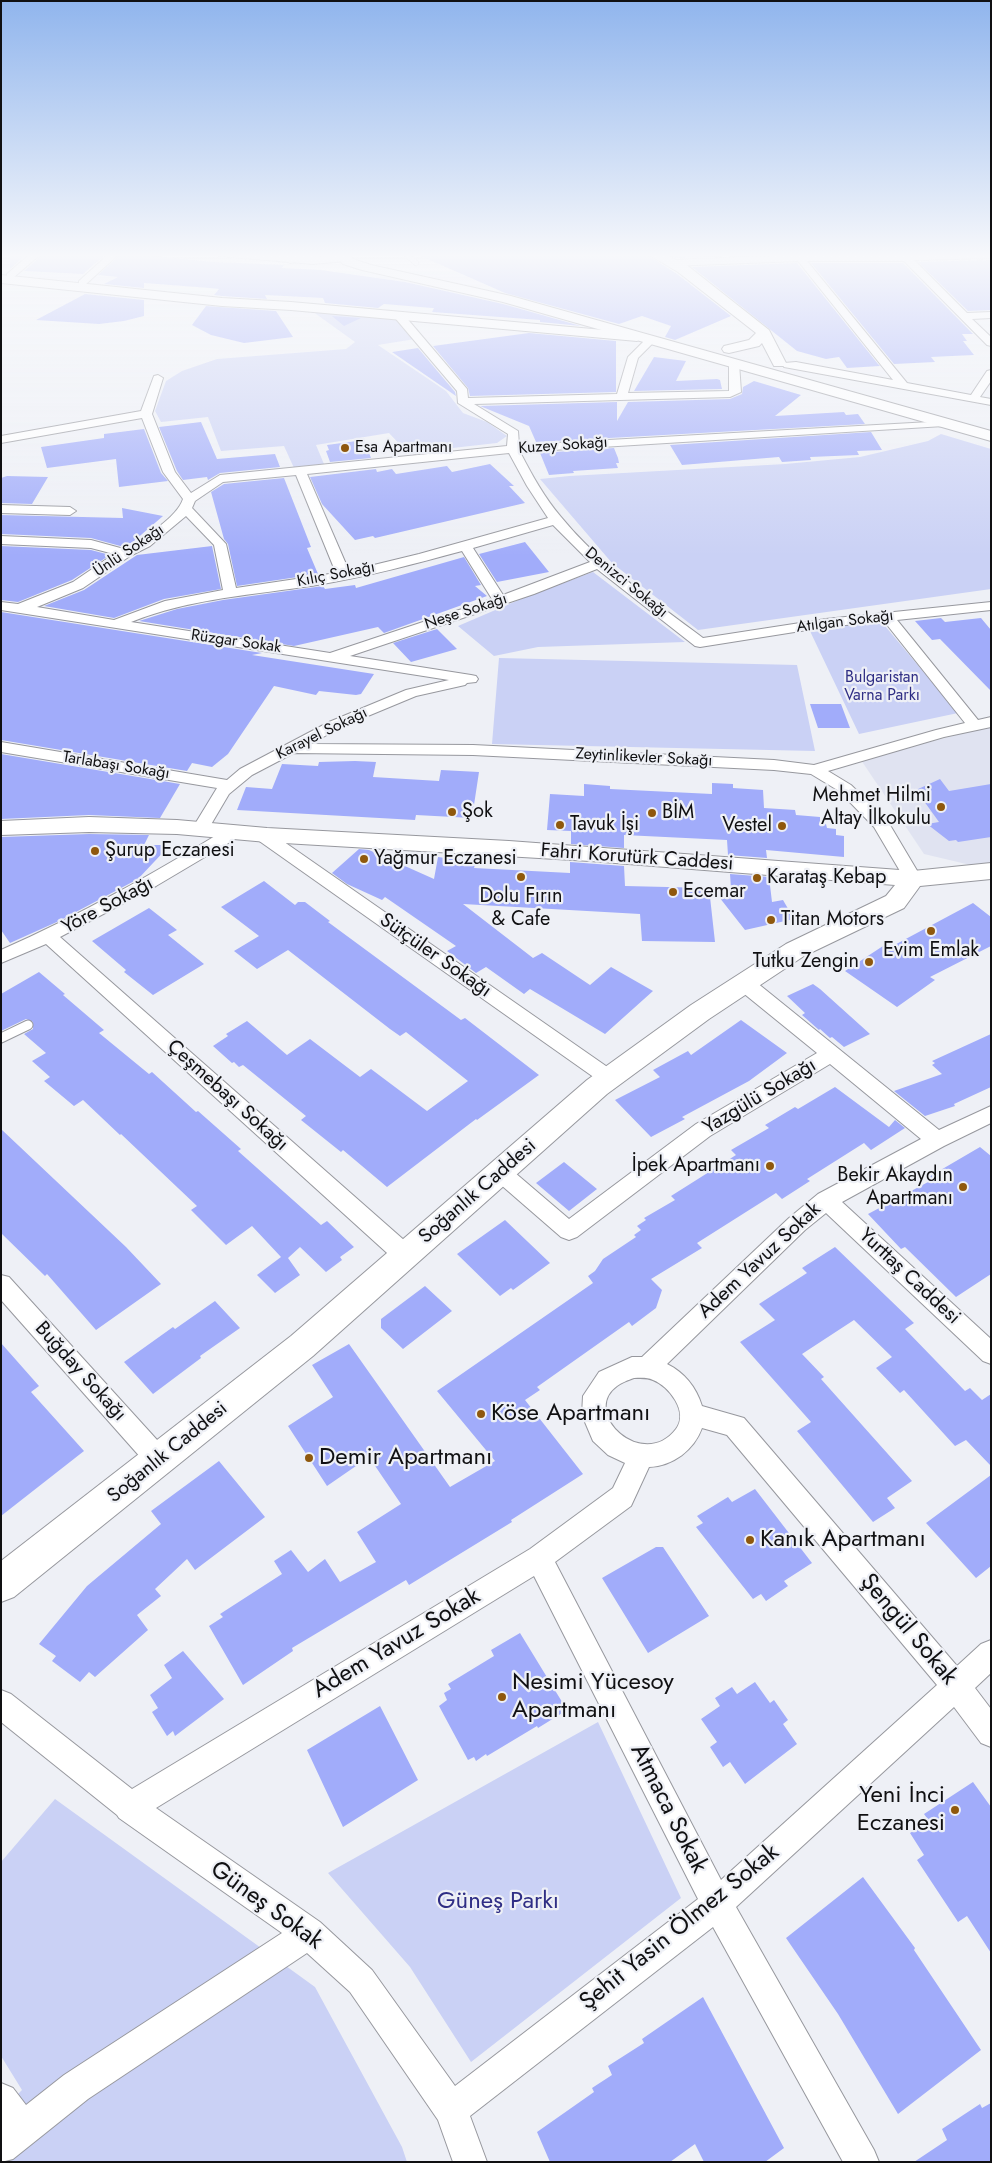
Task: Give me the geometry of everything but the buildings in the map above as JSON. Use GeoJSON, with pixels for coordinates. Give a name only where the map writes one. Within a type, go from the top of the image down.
{"type":"FeatureCollection","features":[{"type":"Feature","properties":{"kind":"street"},"geometry":{"type":"LineString","coordinates":[[431,354],[463,391],[462,401],[734,393],[736,392],[734,363]]}},
{"type":"Feature","properties":{"kind":"street"},"geometry":{"type":"LineString","coordinates":[[621,397],[634,354]]}},
{"type":"Feature","properties":{"kind":"street"},"geometry":{"type":"LineString","coordinates":[[701,354],[991,436]]}},
{"type":"Feature","properties":{"kind":"street"},"geometry":{"type":"LineString","coordinates":[[747,354],[991,428]]}},
{"type":"Feature","properties":{"kind":"street"},"geometry":{"type":"LineString","coordinates":[[777,354],[783,364]]}},
{"type":"Feature","properties":{"kind":"street"},"geometry":{"type":"LineString","coordinates":[[878,354],[903,385]]}},
{"type":"Feature","properties":{"kind":"street"},"geometry":{"type":"LineString","coordinates":[[734,363],[749,360],[754,356]]}},
{"type":"Feature","properties":{"kind":"street"},"geometry":{"type":"LineString","coordinates":[[783,364],[991,402]]}},
{"type":"Feature","properties":{"kind":"street"},"geometry":{"type":"LineString","coordinates":[[974,398],[991,373]]}},
{"type":"Feature","properties":{"kind":"street"},"geometry":{"type":"LineString","coordinates":[[158,378],[146,414],[169,472],[187,504],[220,544],[230,593]]}},
{"type":"Feature","properties":{"kind":"street","name":"Denizci Sokağı"},"geometry":{"type":"LineString","coordinates":[[462,401],[476,411],[502,423],[514,433],[513,449],[531,483],[556,520],[598,564],[700,643]]}},
{"type":"Feature","properties":{"kind":"street"},"geometry":{"type":"LineString","coordinates":[[1,440],[146,414]]}},
{"type":"Feature","properties":{"kind":"street","name":"Kuzey Sokağı"},"geometry":{"type":"LineString","coordinates":[[187,504],[220,478],[513,449],[944,422]]}},
{"type":"Feature","properties":{"kind":"street"},"geometry":{"type":"LineString","coordinates":[[300,471],[344,576]]}},
{"type":"Feature","properties":{"kind":"street","name":"Ünlü Sokağı"},"geometry":{"type":"LineString","coordinates":[[19,609],[78,585],[126,553],[145,543],[187,504]]}},
{"type":"Feature","properties":{"kind":"street"},"geometry":{"type":"LineString","coordinates":[[1,509],[70,511]]}},
{"type":"Feature","properties":{"kind":"street","name":"Kılıç Sokağı"},"geometry":{"type":"LineString","coordinates":[[115,624],[155,608],[230,593],[344,576],[466,546],[556,520]]}},
{"type":"Feature","properties":{"kind":"street"},"geometry":{"type":"LineString","coordinates":[[1,540],[91,544],[126,553]]}},
{"type":"Feature","properties":{"kind":"street"},"geometry":{"type":"LineString","coordinates":[[466,546],[500,601]]}},
{"type":"Feature","properties":{"kind":"street","name":"Neşe Sokağı"},"geometry":{"type":"LineString","coordinates":[[333,657],[500,601],[598,564]]}},
{"type":"Feature","properties":{"kind":"street","name":"Rüzgar Sokak"},"geometry":{"type":"LineString","coordinates":[[1,606],[471,679]]}},
{"type":"Feature","properties":{"kind":"street","name":"Atılgan Sokağı"},"geometry":{"type":"LineString","coordinates":[[700,643],[826,623],[991,606]]}},
{"type":"Feature","properties":{"kind":"street"},"geometry":{"type":"LineString","coordinates":[[887,616],[983,724]]}},
{"type":"Feature","properties":{"kind":"street","name":"Karayel Sokağı"},"geometry":{"type":"LineString","coordinates":[[200,829],[223,791],[246,772],[334,725],[412,693],[471,679]]}},
{"type":"Feature","properties":{"kind":"street","name":"Zeytinlikevler Sokağı"},"geometry":{"type":"LineString","coordinates":[[291,748],[473,750],[774,765],[814,770],[941,733],[983,724]]}},
{"type":"Feature","properties":{"kind":"street","name":"Tarlabaşı Sokağı"},"geometry":{"type":"LineString","coordinates":[[1,747],[230,785]]}},
{"type":"Feature","properties":{"kind":"street"},"geometry":{"type":"LineString","coordinates":[[814,770],[845,788],[881,824],[913,880],[991,871]]}},
{"type":"Feature","properties":{"kind":"street","name":"Fahri Korutürk Caddesi"},"geometry":{"type":"LineString","coordinates":[[1,828],[36,825],[134,825],[261,834],[372,839],[913,880]]}},
{"type":"Feature","properties":{"kind":"street","name":"Yöre Sokağı"},"geometry":{"type":"LineString","coordinates":[[1,956],[49,937],[162,877],[236,831]]}},
{"type":"Feature","properties":{"kind":"street","name":"Sütçüler Sokağı"},"geometry":{"type":"LineString","coordinates":[[261,834],[609,1078]]}},
{"type":"Feature","properties":{"kind":"street","name":"Soğanlık Caddesi"},"geometry":{"type":"LineString","coordinates":[[1,1584],[302,1346],[609,1078],[700,1012],[795,950],[895,902],[913,880]]}},
{"type":"Feature","properties":{"kind":"street","name":"Çeşmebaşı Sokağı"},"geometry":{"type":"LineString","coordinates":[[49,937],[405,1255]]}},
{"type":"Feature","properties":{"kind":"street"},"geometry":{"type":"LineString","coordinates":[[744,984],[937,1140]]}},
{"type":"Feature","properties":{"kind":"street","name":"Yazgülü Sokağı"},"geometry":{"type":"LineString","coordinates":[[500,1172],[569,1231],[703,1130],[832,1054]]}},
{"type":"Feature","properties":{"kind":"street","name":"Adem Yavuz Sokak"},"geometry":{"type":"LineString","coordinates":[[647,1368],[797,1224],[826,1200],[937,1140],[986,1121]]}},
{"type":"Feature","properties":{"kind":"street","name":"Yurttaş Caddesi"},"geometry":{"type":"LineString","coordinates":[[826,1200],[991,1354]]}},
{"type":"Feature","properties":{"kind":"street","name":"Buğday Sokağı"},"geometry":{"type":"LineString","coordinates":[[1,1284],[159,1460]]}},
{"type":"Feature","properties":{"kind":"street"},"geometry":{"type":"LineString","coordinates":[[632,1367],[647,1368],[661,1371],[683,1389],[689,1401],[692,1414],[690,1428],[683,1440],[672,1450],[657,1456],[641,1457],[625,1453],[611,1445],[600,1433],[594,1419],[592,1405],[596,1391],[605,1380],[617,1372],[632,1367]]}},
{"type":"Feature","properties":{"kind":"street","name":"Şengül Sokak"},"geometry":{"type":"LineString","coordinates":[[692,1414],[735,1426],[956,1686],[991,1733]]}},
{"type":"Feature","properties":{"kind":"street","name":"Adem Yavuz Sokak"},"geometry":{"type":"LineString","coordinates":[[129,1808],[540,1558],[622,1497],[641,1457]]}},
{"type":"Feature","properties":{"kind":"street","name":"Atmaca Sokak"},"geometry":{"type":"LineString","coordinates":[[540,1558],[717,1904],[862,2162]]}},
{"type":"Feature","properties":{"kind":"street","name":"Şehit Yasin Ölmez Sokak"},"geometry":{"type":"LineString","coordinates":[[451,2110],[717,1904],[991,1654]]}},
{"type":"Feature","properties":{"kind":"street","name":"Güneş Sokak"},"geometry":{"type":"LineString","coordinates":[[1,1704],[129,1808],[309,1933],[361,1981],[451,2110],[470,2162]]}},
{"type":"Feature","properties":{"kind":"street"},"geometry":{"type":"LineString","coordinates":[[1,2100],[13,2138],[76,2087],[309,1933]]}},
{"type":"Feature","properties":{"kind":"lane"},"geometry":{"type":"LineString","coordinates":[[1,1038],[28,1025]]}},
{"type":"Feature","properties":{"kind":"shaded area","name":"Mehmet Hilmi Altay İlkokulu"},"geometry":{"type":"Polygon","coordinates":[[[991,726],[991,864],[979,867],[924,854],[861,760],[991,726]]]}},
{"type":"Feature","properties":{"kind":"green space"},"geometry":{"type":"Polygon","coordinates":[[[282,354],[391,354],[446,391],[463,413],[487,422],[507,436],[497,443],[408,453],[389,433],[316,445],[324,464],[294,468],[284,446],[221,451],[208,417],[161,422],[155,411],[166,381],[182,371],[217,359],[282,354]]]}},
{"type":"Feature","properties":{"kind":"green space"},"geometry":{"type":"Polygon","coordinates":[[[941,434],[991,449],[991,589],[698,630],[612,563],[540,479],[785,464],[860,457],[928,441],[941,434]]]}},
{"type":"Feature","properties":{"kind":"green space"},"geometry":{"type":"Polygon","coordinates":[[[593,572],[685,642],[538,647],[494,656],[458,626],[528,596],[593,572]]]}},
{"type":"Feature","properties":{"kind":"green space","name":"Bulgaristan Varna Parkı"},"geometry":{"type":"Polygon","coordinates":[[[880,620],[958,713],[859,734],[809,629],[880,620]]]}},
{"type":"Feature","properties":{"kind":"green space"},"geometry":{"type":"Polygon","coordinates":[[[499,658],[797,665],[815,751],[492,744],[499,658]]]}},
{"type":"Feature","properties":{"kind":"green space","name":"Güneş Parkı"},"geometry":{"type":"Polygon","coordinates":[[[598,1722],[681,1898],[471,2062],[410,1967],[328,1873],[598,1722]]]}},
{"type":"Feature","properties":{"kind":"green space"},"geometry":{"type":"Polygon","coordinates":[[[55,1799],[315,1987],[402,2147],[407,2162],[1,2162],[1,2111],[22,2090],[1,2056],[1,1862],[55,1799]]]}},
{"type":"Feature","properties":{"kind":"place","name":"Esa Apartmanı"},"geometry":{"type":"Point","coordinates":[345,448]}},
{"type":"Feature","properties":{"kind":"place","name":"Mehmet Hilmi Altay İlkokulu"},"geometry":{"type":"Point","coordinates":[941,807]}},
{"type":"Feature","properties":{"kind":"place","name":"Şok"},"geometry":{"type":"Point","coordinates":[452,812]}},
{"type":"Feature","properties":{"kind":"place","name":"BİM"},"geometry":{"type":"Point","coordinates":[652,813]}},
{"type":"Feature","properties":{"kind":"place","name":"Tavuk İşi"},"geometry":{"type":"Point","coordinates":[560,825]}},
{"type":"Feature","properties":{"kind":"place","name":"Vestel"},"geometry":{"type":"Point","coordinates":[782,826]}},
{"type":"Feature","properties":{"kind":"place","name":"Şurup Eczanesi"},"geometry":{"type":"Point","coordinates":[95,851]}},
{"type":"Feature","properties":{"kind":"place","name":"Yağmur Eczanesi"},"geometry":{"type":"Point","coordinates":[364,859]}},
{"type":"Feature","properties":{"kind":"place","name":"Dolu Fırın & Cafe"},"geometry":{"type":"Point","coordinates":[521,877]}},
{"type":"Feature","properties":{"kind":"place","name":"Karataş Kebap"},"geometry":{"type":"Point","coordinates":[757,878]}},
{"type":"Feature","properties":{"kind":"place","name":"Ecemar"},"geometry":{"type":"Point","coordinates":[673,892]}},
{"type":"Feature","properties":{"kind":"place","name":"Titan Motors"},"geometry":{"type":"Point","coordinates":[771,920]}},
{"type":"Feature","properties":{"kind":"place","name":"Evim Emlak"},"geometry":{"type":"Point","coordinates":[931,931]}},
{"type":"Feature","properties":{"kind":"place","name":"Tutku Zengin"},"geometry":{"type":"Point","coordinates":[869,962]}},
{"type":"Feature","properties":{"kind":"place","name":"İpek Apartmanı"},"geometry":{"type":"Point","coordinates":[770,1166]}},
{"type":"Feature","properties":{"kind":"place","name":"Bekir Akaydın Apartmanı"},"geometry":{"type":"Point","coordinates":[963,1187]}},
{"type":"Feature","properties":{"kind":"place","name":"Köse Apartmanı"},"geometry":{"type":"Point","coordinates":[481,1414]}},
{"type":"Feature","properties":{"kind":"place","name":"Demir Apartmanı"},"geometry":{"type":"Point","coordinates":[309,1458]}},
{"type":"Feature","properties":{"kind":"place","name":"Kanık Apartmanı"},"geometry":{"type":"Point","coordinates":[750,1540]}},
{"type":"Feature","properties":{"kind":"place","name":"Nesimi Yücesoy Apartmanı"},"geometry":{"type":"Point","coordinates":[502,1697]}},
{"type":"Feature","properties":{"kind":"place","name":"Yeni İnci Eczanesi"},"geometry":{"type":"Point","coordinates":[955,1810]}}]}
